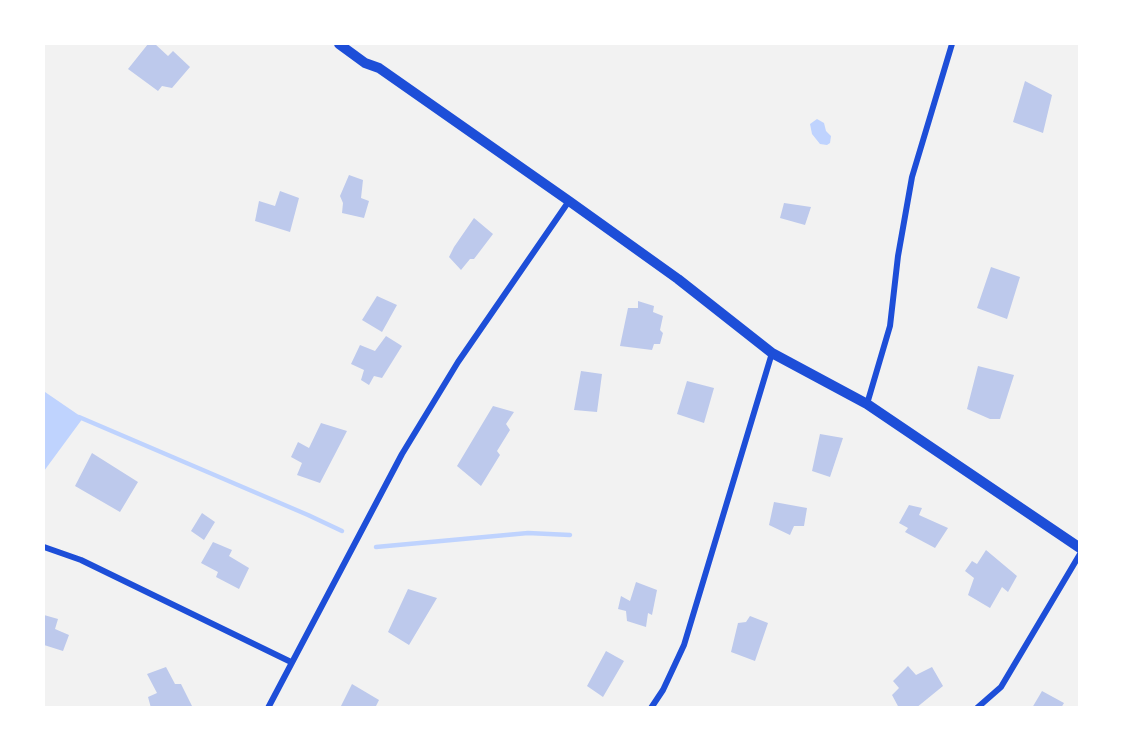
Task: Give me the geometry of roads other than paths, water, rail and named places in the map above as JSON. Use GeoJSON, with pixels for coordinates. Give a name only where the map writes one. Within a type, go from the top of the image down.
{"type":"FeatureCollection","features":[{"type":"Feature","properties":{"kind":"street"},"geometry":{"type":"LineString","coordinates":[[339,44],[364,63],[379,68],[569,201],[678,279],[772,353],[867,404],[1080,548]]}},
{"type":"Feature","properties":{"kind":"street"},"geometry":{"type":"LineString","coordinates":[[867,404],[891,326],[898,256],[912,177],[952,44]]}},
{"type":"Feature","properties":{"kind":"street"},"geometry":{"type":"LineString","coordinates":[[268,708],[402,454],[458,362],[569,201]]}},
{"type":"Feature","properties":{"kind":"street"},"geometry":{"type":"LineString","coordinates":[[651,708],[663,690],[684,645],[772,353]]}},
{"type":"Feature","properties":{"kind":"street"},"geometry":{"type":"LineString","coordinates":[[44,547],[81,560],[291,662]]}},
{"type":"Feature","properties":{"kind":"street"},"geometry":{"type":"LineString","coordinates":[[977,708],[1001,687],[1080,554]]}},
{"type":"Feature","properties":{"kind":"water"},"geometry":{"type":"Polygon","coordinates":[[[817,119],[824,123],[826,131],[831,136],[830,143],[827,145],[820,144],[812,134],[810,124],[817,119]]]}},
{"type":"Feature","properties":{"kind":"water"},"geometry":{"type":"Polygon","coordinates":[[[44,392],[83,418],[44,471],[44,392]]]}},
{"type":"Feature","properties":{"kind":"waterway"},"geometry":{"type":"LineString","coordinates":[[79,417],[342,531]]}},
{"type":"Feature","properties":{"kind":"waterway"},"geometry":{"type":"LineString","coordinates":[[376,547],[528,533],[570,535]]}}]}
